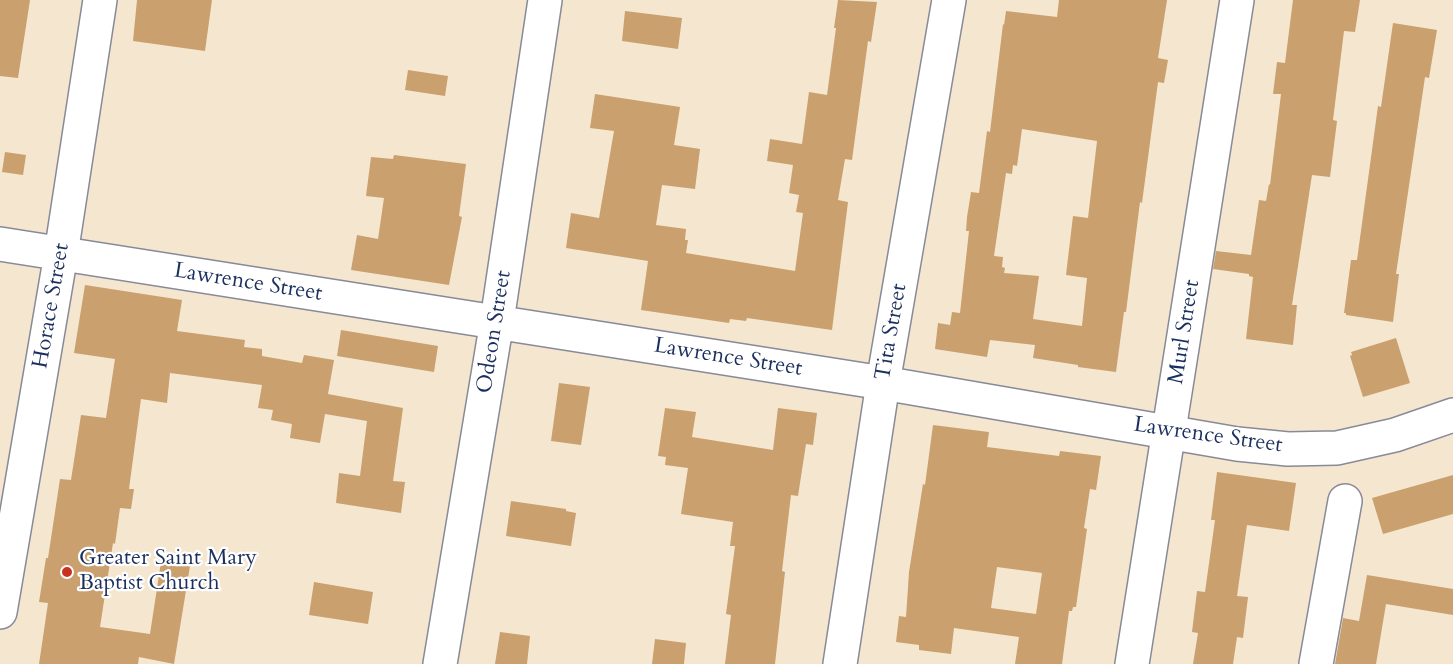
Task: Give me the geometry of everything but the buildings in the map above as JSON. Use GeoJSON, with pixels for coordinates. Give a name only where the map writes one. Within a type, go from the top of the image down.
{"type":"FeatureCollection","features":[{"type":"Feature","properties":{"kind":"street","name":"Horace Street"},"geometry":{"type":"LineString","coordinates":[[0,612],[61,254],[100,0]]}},
{"type":"Feature","properties":{"kind":"street","name":"Odeon Street"},"geometry":{"type":"LineString","coordinates":[[440,664],[497,321],[545,0]]}},
{"type":"Feature","properties":{"kind":"street","name":"Tita Street"},"geometry":{"type":"LineString","coordinates":[[840,664],[883,383],[949,0]]}},
{"type":"Feature","properties":{"kind":"street","name":"Murl Street"},"geometry":{"type":"LineString","coordinates":[[1132,664],[1237,0]]}},
{"type":"Feature","properties":{"kind":"street","name":"Lawrence Street"},"geometry":{"type":"LineString","coordinates":[[0,243],[883,383],[1257,446],[1336,448],[1395,435],[1453,415]]}},
{"type":"Feature","properties":{"kind":"street"},"geometry":{"type":"LineString","coordinates":[[1316,664],[1345,501]]}},
{"type":"Feature","properties":{"kind":"place","name":"Greater Saint Mary Baptist Church"},"geometry":{"type":"Point","coordinates":[67,572]}}]}
